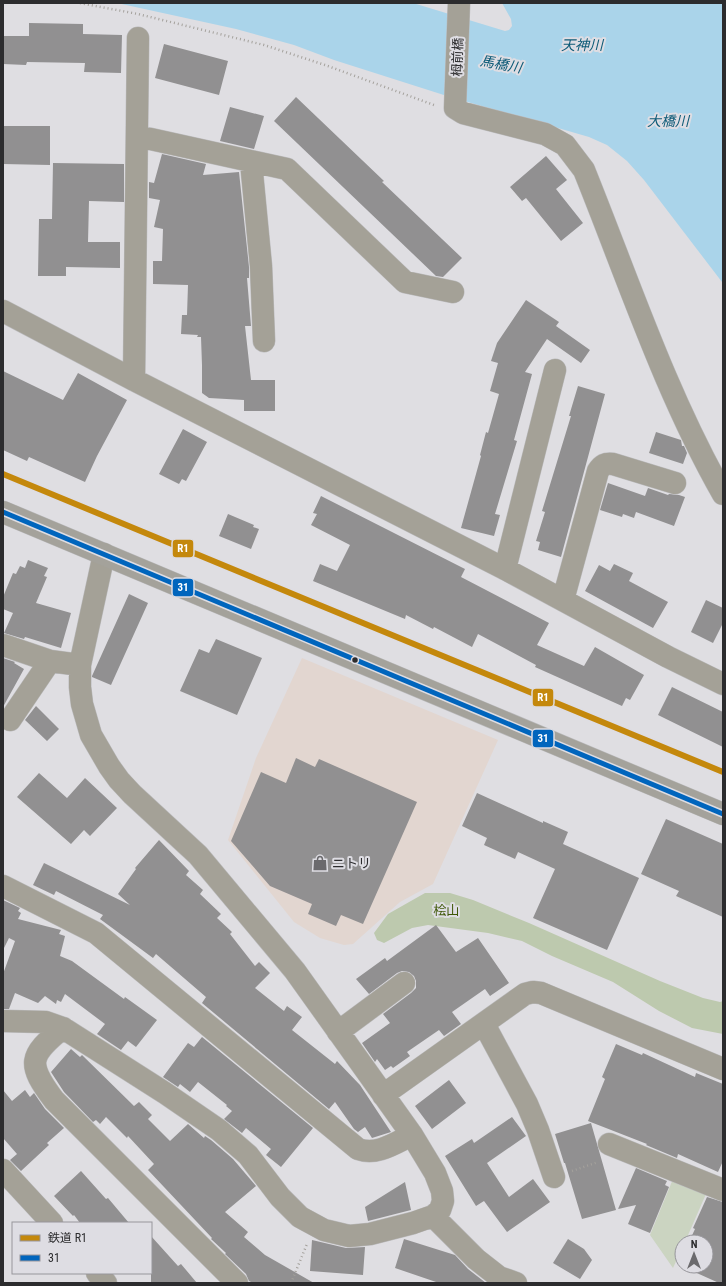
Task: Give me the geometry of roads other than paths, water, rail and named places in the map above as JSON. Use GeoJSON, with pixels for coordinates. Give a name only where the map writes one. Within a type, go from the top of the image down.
{"type":"FeatureCollection","features":[{"type":"Feature","properties":{"kind":"highway"},"geometry":{"type":"LineString","coordinates":[[3,512],[723,814]]}},
{"type":"Feature","properties":{"kind":"street","name":"栂前橋"},"geometry":{"type":"LineString","coordinates":[[459,6],[448,106],[463,113],[545,134],[565,145],[584,170],[657,355],[684,418],[706,465],[723,494]]}},
{"type":"Feature","properties":{"kind":"street"},"geometry":{"type":"LineString","coordinates":[[134,380],[138,38]]}},
{"type":"Feature","properties":{"kind":"street"},"geometry":{"type":"LineString","coordinates":[[137,136],[288,169],[406,282],[454,292]]}},
{"type":"Feature","properties":{"kind":"street"},"geometry":{"type":"LineString","coordinates":[[251,162],[261,266],[264,341]]}},
{"type":"Feature","properties":{"kind":"street"},"geometry":{"type":"LineString","coordinates":[[3,311],[134,380],[506,569],[668,657],[723,684]]}},
{"type":"Feature","properties":{"kind":"street"},"geometry":{"type":"LineString","coordinates":[[506,569],[555,370]]}},
{"type":"Feature","properties":{"kind":"street"},"geometry":{"type":"LineString","coordinates":[[563,600],[598,471],[602,466],[607,463],[613,464],[675,483]]}},
{"type":"Feature","properties":{"kind":"street"},"geometry":{"type":"LineString","coordinates":[[3,1020],[46,1022],[63,1028],[165,1093],[218,1130],[248,1155],[280,1198],[300,1217],[324,1230],[349,1236],[370,1234],[413,1223],[433,1216],[440,1210],[443,1201],[442,1191],[436,1172],[412,1135],[295,971],[198,855],[132,794],[119,780],[109,766],[92,735],[86,722],[82,704],[80,665],[104,554]]}},
{"type":"Feature","properties":{"kind":"street"},"geometry":{"type":"LineString","coordinates":[[3,645],[50,661],[80,665]]}},
{"type":"Feature","properties":{"kind":"street"},"geometry":{"type":"LineString","coordinates":[[10,720],[50,661]]}},
{"type":"Feature","properties":{"kind":"street"},"geometry":{"type":"LineString","coordinates":[[3,886],[96,933],[358,1149],[372,1152],[380,1150],[412,1135]]}},
{"type":"Feature","properties":{"kind":"street"},"geometry":{"type":"LineString","coordinates":[[338,1032],[404,983]]}},
{"type":"Feature","properties":{"kind":"street"},"geometry":{"type":"LineString","coordinates":[[383,1095],[525,994],[532,992],[541,993],[723,1069]]}},
{"type":"Feature","properties":{"kind":"street"},"geometry":{"type":"LineString","coordinates":[[484,1024],[527,1104],[538,1130],[554,1177]]}},
{"type":"Feature","properties":{"kind":"street"},"geometry":{"type":"LineString","coordinates":[[63,1028],[44,1042],[36,1056],[35,1067],[40,1081],[54,1100],[237,1283]]}},
{"type":"Feature","properties":{"kind":"street"},"geometry":{"type":"LineString","coordinates":[[609,1144],[723,1190]]}},
{"type":"Feature","properties":{"kind":"street"},"geometry":{"type":"LineString","coordinates":[[3,1170],[51,1222]]}},
{"type":"Feature","properties":{"kind":"street"},"geometry":{"type":"LineString","coordinates":[[433,1216],[476,1259],[499,1277],[516,1283]]}},
{"type":"Feature","properties":{"kind":"street"},"geometry":{"type":"LineString","coordinates":[[98,1274],[106,1283]]}},
{"type":"Feature","properties":{"kind":"water"},"geometry":{"type":"Polygon","coordinates":[[[117,3],[413,3],[505,31],[509,30],[512,26],[511,19],[502,3],[723,3],[723,282],[644,180],[627,161],[607,145],[589,137],[447,96],[334,60],[294,45],[236,29],[117,3]]]}},
{"type":"Feature","properties":{"kind":"rail line","name":"R1"},"geometry":{"type":"LineString","coordinates":[[3,474],[723,772]]}},
{"type":"Feature","properties":{"kind":"place","name":"ニトリ"},"geometry":{"type":"Point","coordinates":[320,863]}},
{"type":"Feature","properties":{"kind":"water label","name":"天神川"},"geometry":{"type":"Point","coordinates":[582,45]}},
{"type":"Feature","properties":{"kind":"water label","name":"馬橋川"},"geometry":{"type":"Point","coordinates":[501,64]}},
{"type":"Feature","properties":{"kind":"water label","name":"大橋川"},"geometry":{"type":"Point","coordinates":[668,121]}},
{"type":"Feature","properties":{"kind":"park label","name":"桧山"},"geometry":{"type":"Point","coordinates":[446,910]}}]}
